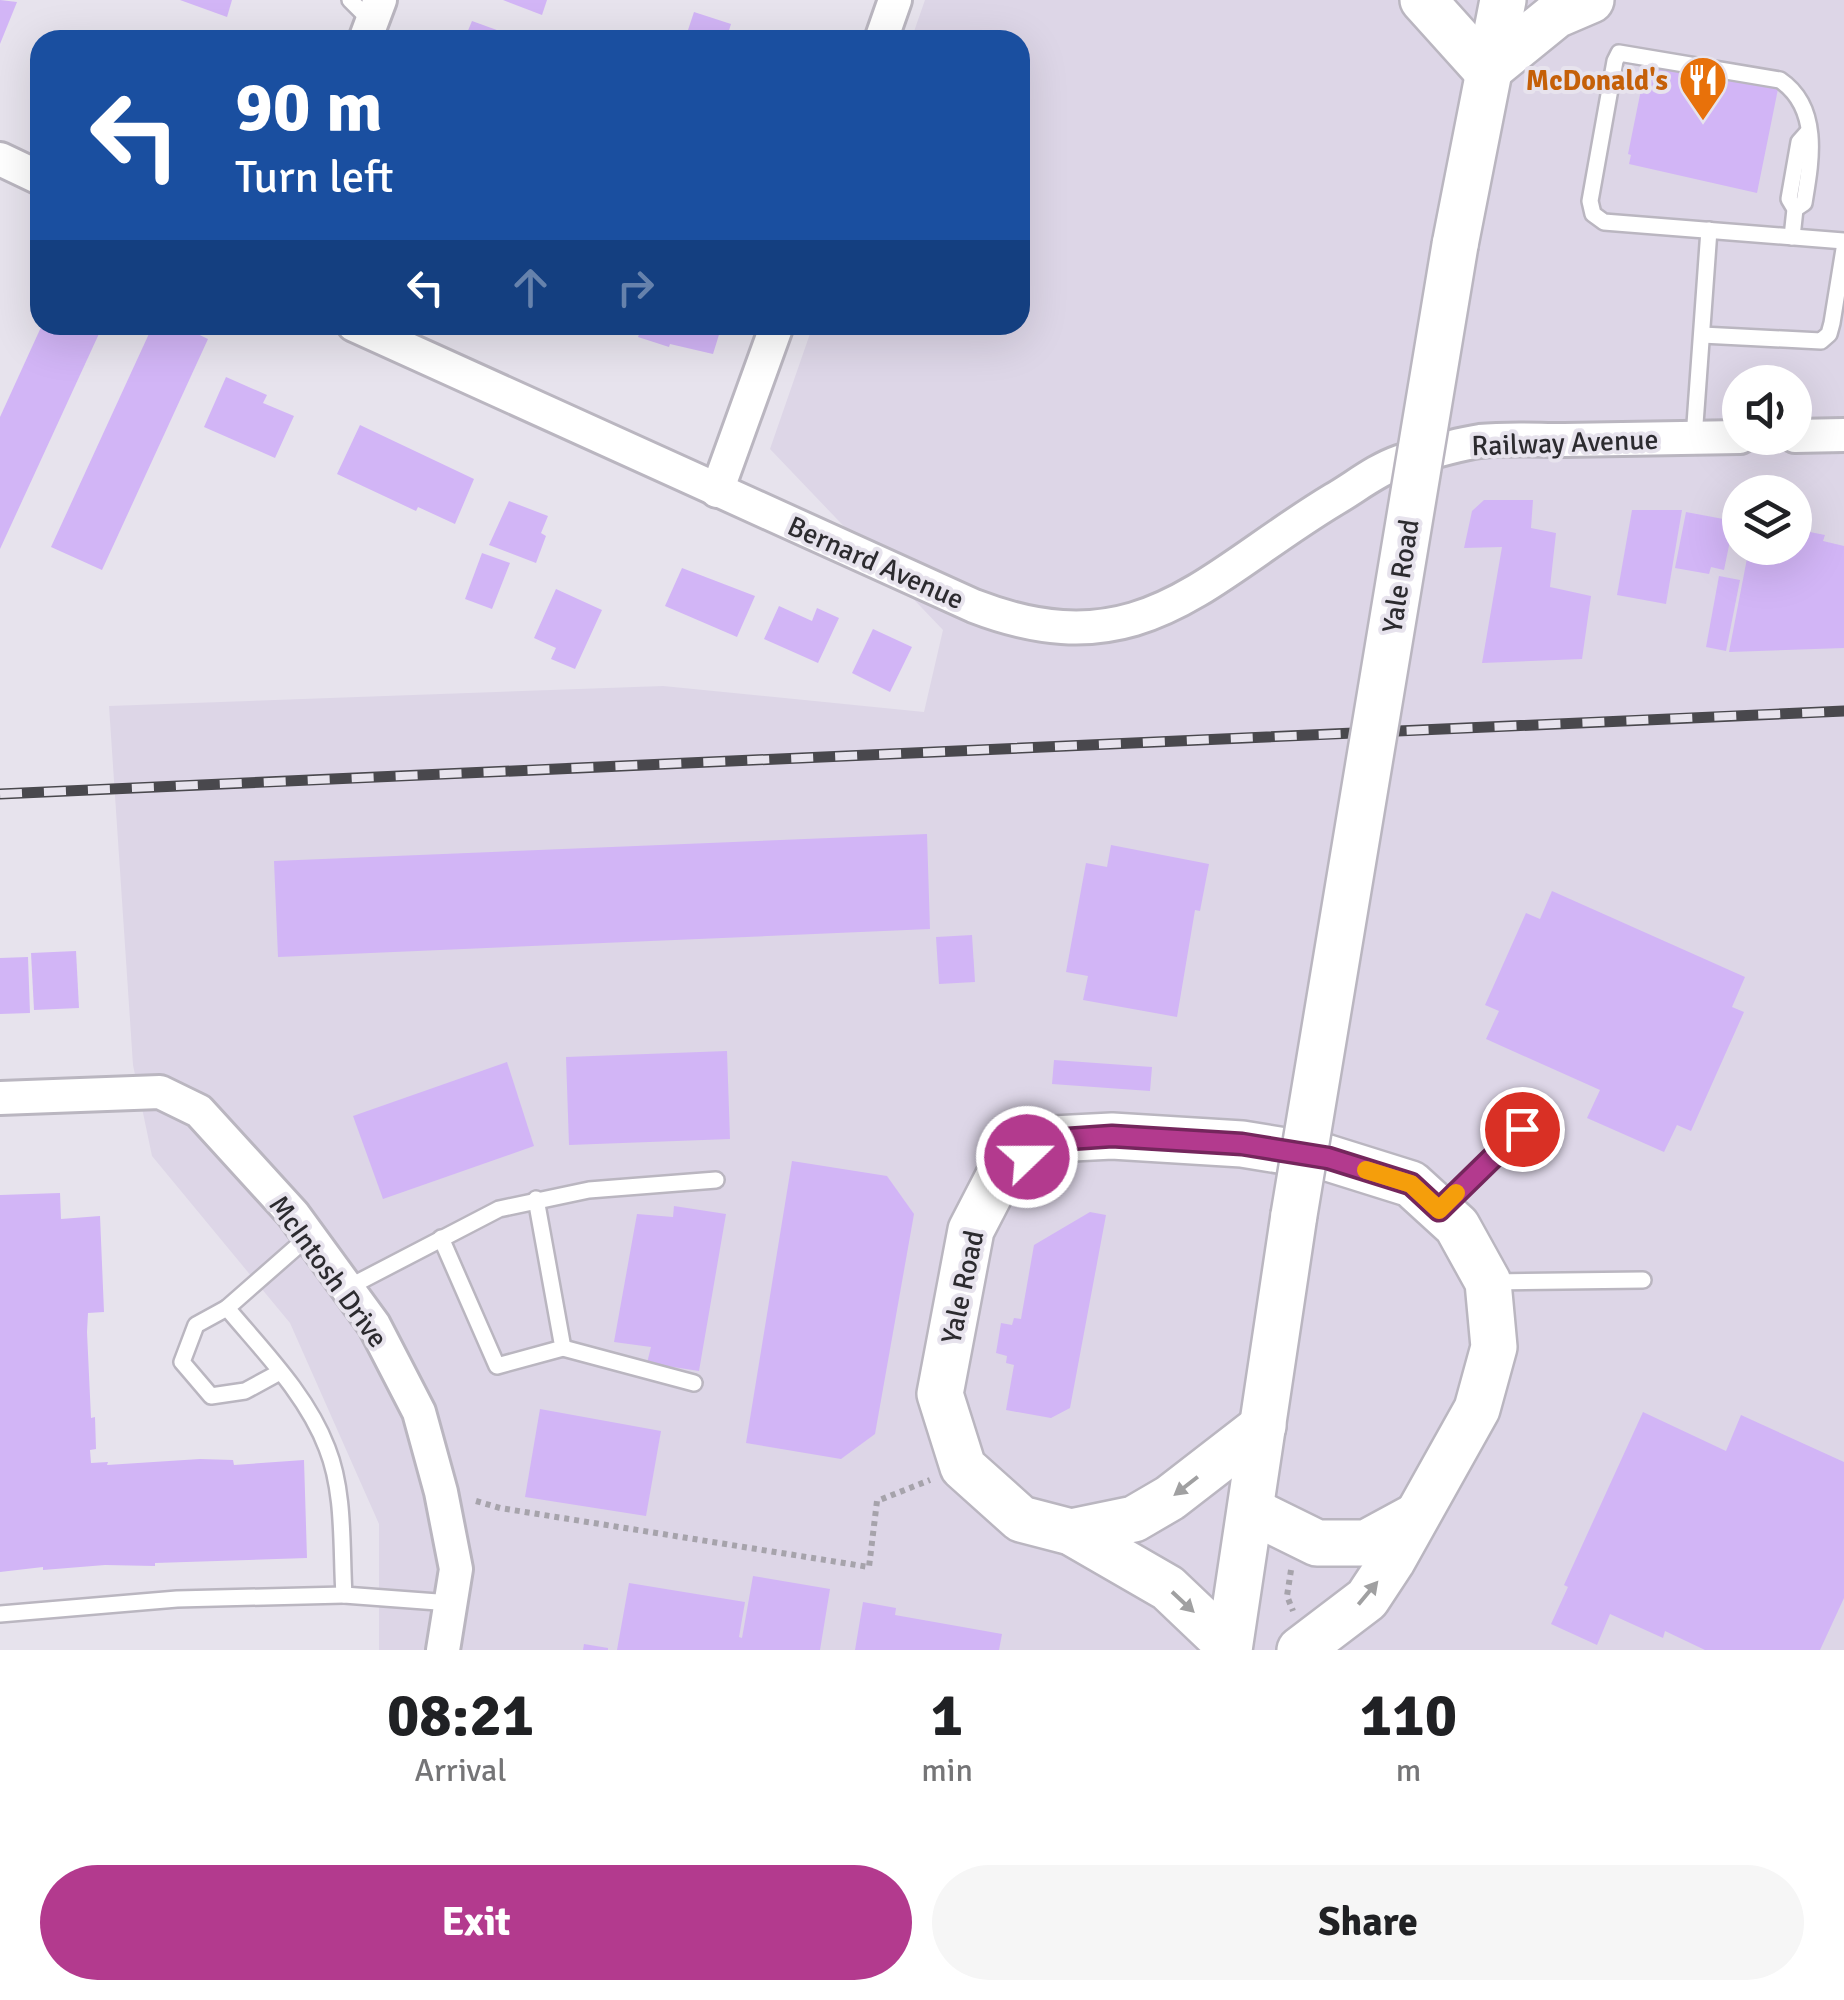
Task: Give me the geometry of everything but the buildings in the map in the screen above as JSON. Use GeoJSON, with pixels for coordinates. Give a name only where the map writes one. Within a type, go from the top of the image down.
{"type":"FeatureCollection","features":[{"type":"Feature","properties":{"kind":"main road"},"geometry":{"type":"LineString","coordinates":[[1423,0],[1487,70],[1556,15],[1592,0]]}},
{"type":"Feature","properties":{"kind":"main road","name":"Yale Road"},"geometry":{"type":"LineString","coordinates":[[1229,1648],[1294,1215],[1455,245],[1504,0]]}},
{"type":"Feature","properties":{"kind":"main road","name":"Yale Road"},"geometry":{"type":"LineString","coordinates":[[963,1467],[940,1394],[970,1230],[1000,1174],[1054,1140],[1112,1136],[1242,1144],[1328,1158],[1411,1184],[1457,1226],[1488,1282],[1494,1347],[1477,1409],[1367,1598],[1300,1638]]}},
{"type":"Feature","properties":{"kind":"main road"},"geometry":{"type":"LineString","coordinates":[[1071,1532],[1134,1519],[1170,1498],[1263,1426]]}},
{"type":"Feature","properties":{"kind":"main road"},"geometry":{"type":"LineString","coordinates":[[963,1467],[1020,1519],[1071,1532],[1168,1588],[1229,1648]]}},
{"type":"Feature","properties":{"kind":"main road"},"geometry":{"type":"LineString","coordinates":[[1252,1511],[1317,1543],[1366,1544],[1414,1516]]}},
{"type":"Feature","properties":{"kind":"street"},"geometry":{"type":"LineString","coordinates":[[885,30],[896,0]]}},
{"type":"Feature","properties":{"kind":"street"},"geometry":{"type":"LineString","coordinates":[[0,159],[30,173]]}},
{"type":"Feature","properties":{"kind":"street","name":"Bernard Avenue"},"geometry":{"type":"LineString","coordinates":[[376,335],[717,491],[1004,617],[1033,624],[1112,624],[1158,613],[1193,596],[1320,508],[1393,464]]}},
{"type":"Feature","properties":{"kind":"street"},"geometry":{"type":"LineString","coordinates":[[717,491],[773,335]]}},
{"type":"Feature","properties":{"kind":"street"},"geometry":{"type":"LineString","coordinates":[[1812,436],[1844,435]]}},
{"type":"Feature","properties":{"kind":"street","name":"Railway Avenue"},"geometry":{"type":"LineString","coordinates":[[1393,464],[1482,441],[1722,437]]}},
{"type":"Feature","properties":{"kind":"street","name":"McIntosh Drive"},"geometry":{"type":"LineString","coordinates":[[0,1098],[160,1092],[200,1110],[309,1236],[374,1325],[418,1412],[456,1569],[444,1650]]}},
{"type":"Feature","properties":{"kind":"lane"},"geometry":{"type":"LineString","coordinates":[[1702,334],[1821,341],[1832,323],[1844,245],[1792,237],[1604,222],[1593,214],[1590,200],[1615,61],[1620,53],[1780,80],[1789,86],[1804,109],[1807,134],[1799,142],[1789,198],[1795,208],[1792,237]]}},
{"type":"Feature","properties":{"kind":"lane"},"geometry":{"type":"LineString","coordinates":[[1694,438],[1709,230]]}},
{"type":"Feature","properties":{"kind":"lane"},"geometry":{"type":"LineString","coordinates":[[1439,1210],[1522,1129]]}},
{"type":"Feature","properties":{"kind":"lane"},"geometry":{"type":"LineString","coordinates":[[347,1288],[500,1209],[588,1190],[716,1180]]}},
{"type":"Feature","properties":{"kind":"lane"},"geometry":{"type":"LineString","coordinates":[[536,1199],[562,1348]]}},
{"type":"Feature","properties":{"kind":"lane"},"geometry":{"type":"LineString","coordinates":[[280,1372],[245,1392],[211,1396],[182,1362],[196,1325],[227,1308],[309,1236]]}},
{"type":"Feature","properties":{"kind":"lane"},"geometry":{"type":"LineString","coordinates":[[441,1238],[497,1366],[562,1348],[694,1383]]}},
{"type":"Feature","properties":{"kind":"lane"},"geometry":{"type":"LineString","coordinates":[[1488,1282],[1643,1280]]}},
{"type":"Feature","properties":{"kind":"lane"},"geometry":{"type":"LineString","coordinates":[[227,1308],[306,1407],[327,1447],[337,1483],[344,1595]]}},
{"type":"Feature","properties":{"kind":"lane"},"geometry":{"type":"LineString","coordinates":[[0,1614],[176,1599],[344,1595],[450,1602]]}},
{"type":"Feature","properties":{"kind":"path"},"geometry":{"type":"LineString","coordinates":[[440,1492],[500,1508],[869,1566],[876,1501],[963,1467]]}},
{"type":"Feature","properties":{"kind":"path"},"geometry":{"type":"LineString","coordinates":[[1292,1564],[1287,1596],[1300,1638]]}},
{"type":"Feature","properties":{"kind":"shaded area"},"geometry":{"type":"Polygon","coordinates":[[[925,0],[1844,0],[1844,1650],[379,1650],[379,1524],[290,1323],[152,1156],[133,1065],[109,706],[663,686],[924,712],[943,630],[770,449],[810,335],[1030,335],[1030,30],[914,30],[925,0]]]}},
{"type":"Feature","properties":{"kind":"railway"},"geometry":{"type":"LineString","coordinates":[[0,794],[1844,711]]}},
{"type":"Feature","properties":{"kind":"slow traffic"},"geometry":{"type":"LineString","coordinates":[[1366,1170],[1411,1184],[1439,1210],[1456,1193]]}},
{"type":"Feature","properties":{"kind":"place","name":"McDonald's"},"geometry":{"type":"Point","coordinates":[1703,122]}},
{"type":"Feature","properties":{"kind":"route"},"geometry":{"type":"LineString","coordinates":[[1027,1157],[1054,1140],[1112,1136],[1242,1144],[1328,1158],[1411,1184],[1439,1210],[1522,1129]]}}]}
